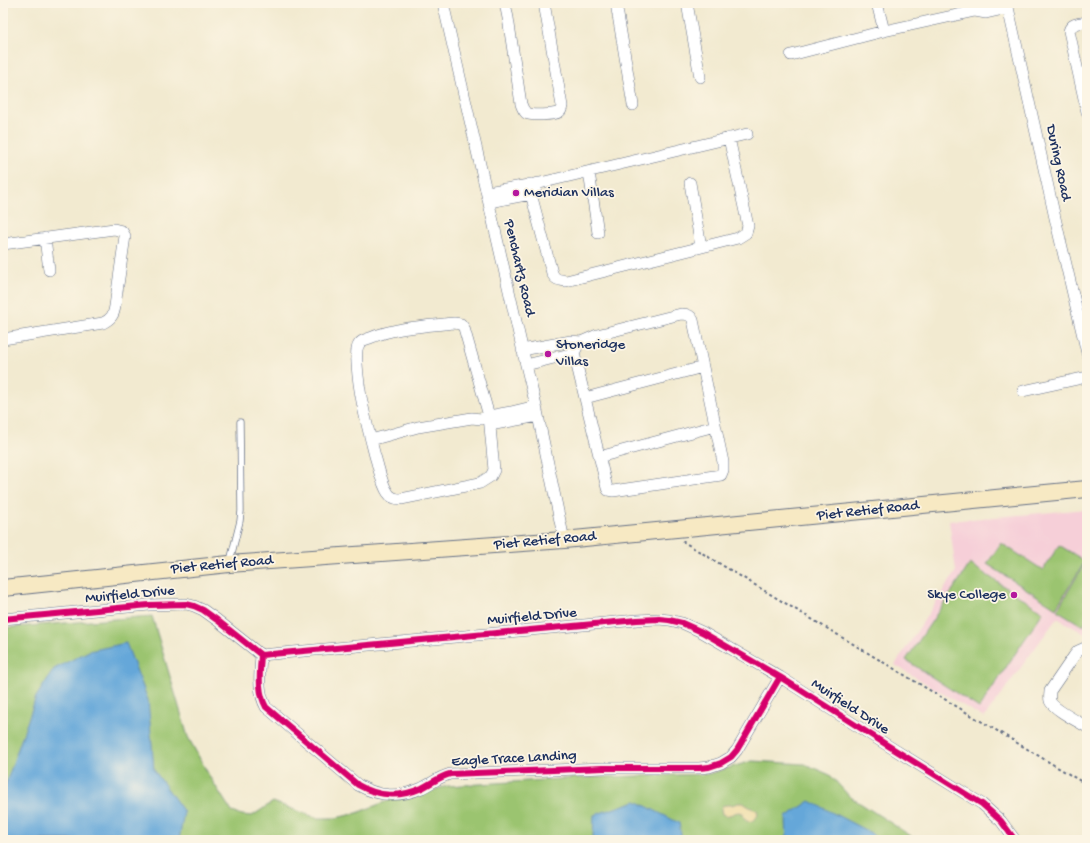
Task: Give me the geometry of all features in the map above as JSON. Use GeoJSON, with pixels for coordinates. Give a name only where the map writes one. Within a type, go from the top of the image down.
{"type":"FeatureCollection","features":[{"type":"Feature","properties":{"kind":"street","name":"Penchartz Road"},"geometry":{"type":"LineString","coordinates":[[443,3],[537,411],[564,540]]}},
{"type":"Feature","properties":{"kind":"street"},"geometry":{"type":"LineString","coordinates":[[504,3],[508,18],[521,104],[525,112],[534,115],[557,113],[562,106],[544,3]]}},
{"type":"Feature","properties":{"kind":"street"},"geometry":{"type":"LineString","coordinates":[[616,3],[633,106]]}},
{"type":"Feature","properties":{"kind":"street"},"geometry":{"type":"LineString","coordinates":[[687,3],[700,77]]}},
{"type":"Feature","properties":{"kind":"street"},"geometry":{"type":"LineString","coordinates":[[877,3],[884,31]]}},
{"type":"Feature","properties":{"kind":"street"},"geometry":{"type":"LineString","coordinates":[[791,55],[978,7],[986,13],[1008,5]]}},
{"type":"Feature","properties":{"kind":"street","name":"During Road"},"geometry":{"type":"LineString","coordinates":[[1008,5],[1055,218],[1087,353]]}},
{"type":"Feature","properties":{"kind":"street"},"geometry":{"type":"LineString","coordinates":[[1087,22],[1074,25],[1069,28],[1087,112]]}},
{"type":"Feature","properties":{"kind":"street"},"geometry":{"type":"LineString","coordinates":[[488,197],[747,134]]}},
{"type":"Feature","properties":{"kind":"street"},"geometry":{"type":"LineString","coordinates":[[534,187],[552,273],[554,277],[560,280],[566,280],[738,238],[748,230],[729,138]]}},
{"type":"Feature","properties":{"kind":"street"},"geometry":{"type":"LineString","coordinates":[[589,172],[598,233]]}},
{"type":"Feature","properties":{"kind":"street"},"geometry":{"type":"LineString","coordinates":[[690,183],[701,247]]}},
{"type":"Feature","properties":{"kind":"street"},"geometry":{"type":"LineString","coordinates":[[3,244],[114,229],[122,231],[125,240],[114,313],[111,318],[103,323],[3,338]]}},
{"type":"Feature","properties":{"kind":"street"},"geometry":{"type":"LineString","coordinates":[[45,238],[49,270]]}},
{"type":"Feature","properties":{"kind":"street"},"geometry":{"type":"LineString","coordinates":[[522,350],[576,341],[685,314],[691,316],[716,426],[723,473],[717,476],[611,491],[607,488],[574,352],[576,341]]}},
{"type":"Feature","properties":{"kind":"street"},"geometry":{"type":"LineString","coordinates":[[454,323],[463,325],[487,420],[494,464],[494,470],[491,476],[480,483],[401,499],[392,497],[388,493],[382,480],[360,396],[358,381],[358,345],[361,342],[391,331],[454,323]]}},
{"type":"Feature","properties":{"kind":"street"},"geometry":{"type":"LineString","coordinates":[[526,365],[574,352]]}},
{"type":"Feature","properties":{"kind":"street"},"geometry":{"type":"LineString","coordinates":[[584,398],[703,367]]}},
{"type":"Feature","properties":{"kind":"street"},"geometry":{"type":"LineString","coordinates":[[1023,391],[1087,377]]}},
{"type":"Feature","properties":{"kind":"street"},"geometry":{"type":"LineString","coordinates":[[371,440],[418,427],[466,419],[487,420],[511,412],[537,411]]}},
{"type":"Feature","properties":{"kind":"street"},"geometry":{"type":"LineString","coordinates":[[599,457],[716,426]]}},
{"type":"Feature","properties":{"kind":"street","name":"Piet Retief Road"},"geometry":{"type":"LineString","coordinates":[[3,588],[229,564],[564,540],[1087,489]]}},
{"type":"Feature","properties":{"kind":"street","name":"Muirfield Drive"},"geometry":{"type":"LineString","coordinates":[[3,619],[149,605],[186,604],[194,606],[217,620],[261,655],[629,621],[659,619],[669,620],[682,623],[702,632],[780,677],[982,804],[1002,821],[1015,840]]}},
{"type":"Feature","properties":{"kind":"street"},"geometry":{"type":"LineString","coordinates":[[1087,647],[1078,651],[1074,656],[1050,691],[1049,697],[1054,707],[1087,727]]}},
{"type":"Feature","properties":{"kind":"street","name":"Eagle Trace Landing"},"geometry":{"type":"LineString","coordinates":[[261,655],[260,694],[266,707],[358,785],[373,792],[389,795],[406,794],[450,774],[603,768],[689,769],[709,767],[731,757],[737,750],[780,677]]}},
{"type":"Feature","properties":{"kind":"lane"},"geometry":{"type":"LineString","coordinates":[[229,564],[240,522],[241,511],[240,422]]}},
{"type":"Feature","properties":{"kind":"path"},"geometry":{"type":"LineString","coordinates":[[665,530],[1087,785]]}},
{"type":"Feature","properties":{"kind":"shaded area","name":"Skye College"},"geometry":{"type":"Polygon","coordinates":[[[1087,509],[1087,635],[1057,618],[984,718],[895,665],[956,571],[949,521],[1087,509]]]}},
{"type":"Feature","properties":{"kind":"green space"},"geometry":{"type":"Polygon","coordinates":[[[1001,543],[1043,570],[1059,545],[1085,561],[1056,608],[987,564],[1001,543]]]}},
{"type":"Feature","properties":{"kind":"green space"},"geometry":{"type":"Polygon","coordinates":[[[1085,563],[1087,564],[1087,619],[1083,626],[1057,610],[1085,563]]]}},
{"type":"Feature","properties":{"kind":"green space"},"geometry":{"type":"Polygon","coordinates":[[[970,564],[1043,612],[979,708],[906,660],[970,564]]]}},
{"type":"Feature","properties":{"kind":"green space"},"geometry":{"type":"Polygon","coordinates":[[[152,616],[188,737],[211,779],[232,812],[242,815],[252,816],[273,802],[317,818],[336,818],[357,813],[387,801],[448,786],[575,778],[708,774],[752,761],[805,764],[830,775],[849,796],[915,840],[3,840],[3,628],[152,616]]]}},
{"type":"Feature","properties":{"kind":"sand"},"geometry":{"type":"Polygon","coordinates":[[[743,803],[757,810],[758,815],[756,818],[749,822],[745,820],[743,813],[740,812],[728,815],[722,814],[722,806],[743,803]]]}},
{"type":"Feature","properties":{"kind":"water"},"geometry":{"type":"Polygon","coordinates":[[[126,643],[148,700],[154,770],[184,812],[179,840],[3,840],[3,792],[36,697],[54,669],[89,651],[126,643]]]}},
{"type":"Feature","properties":{"kind":"water"},"geometry":{"type":"Polygon","coordinates":[[[636,801],[679,823],[682,840],[595,840],[593,837],[594,815],[636,801]]]}},
{"type":"Feature","properties":{"kind":"water"},"geometry":{"type":"Polygon","coordinates":[[[810,801],[871,833],[878,840],[787,840],[786,817],[810,801]]]}},
{"type":"Feature","properties":{"kind":"cycle path"},"geometry":{"type":"LineString","coordinates":[[3,619],[149,605],[186,604],[203,610],[261,655],[637,620],[669,620],[682,623],[702,632],[780,677],[982,804],[1001,821],[1015,840]]}},
{"type":"Feature","properties":{"kind":"cycle path"},"geometry":{"type":"LineString","coordinates":[[261,655],[260,688],[266,707],[358,785],[374,792],[389,795],[397,795],[414,791],[450,774],[603,768],[709,767],[721,763],[731,757],[737,750],[780,677]]}},
{"type":"Feature","properties":{"kind":"place","name":"Meridian Villas"},"geometry":{"type":"Point","coordinates":[516,193]}},
{"type":"Feature","properties":{"kind":"place","name":"Stoneridge Villas"},"geometry":{"type":"Point","coordinates":[548,354]}},
{"type":"Feature","properties":{"kind":"place","name":"Skye College"},"geometry":{"type":"Point","coordinates":[1014,595]}}]}
